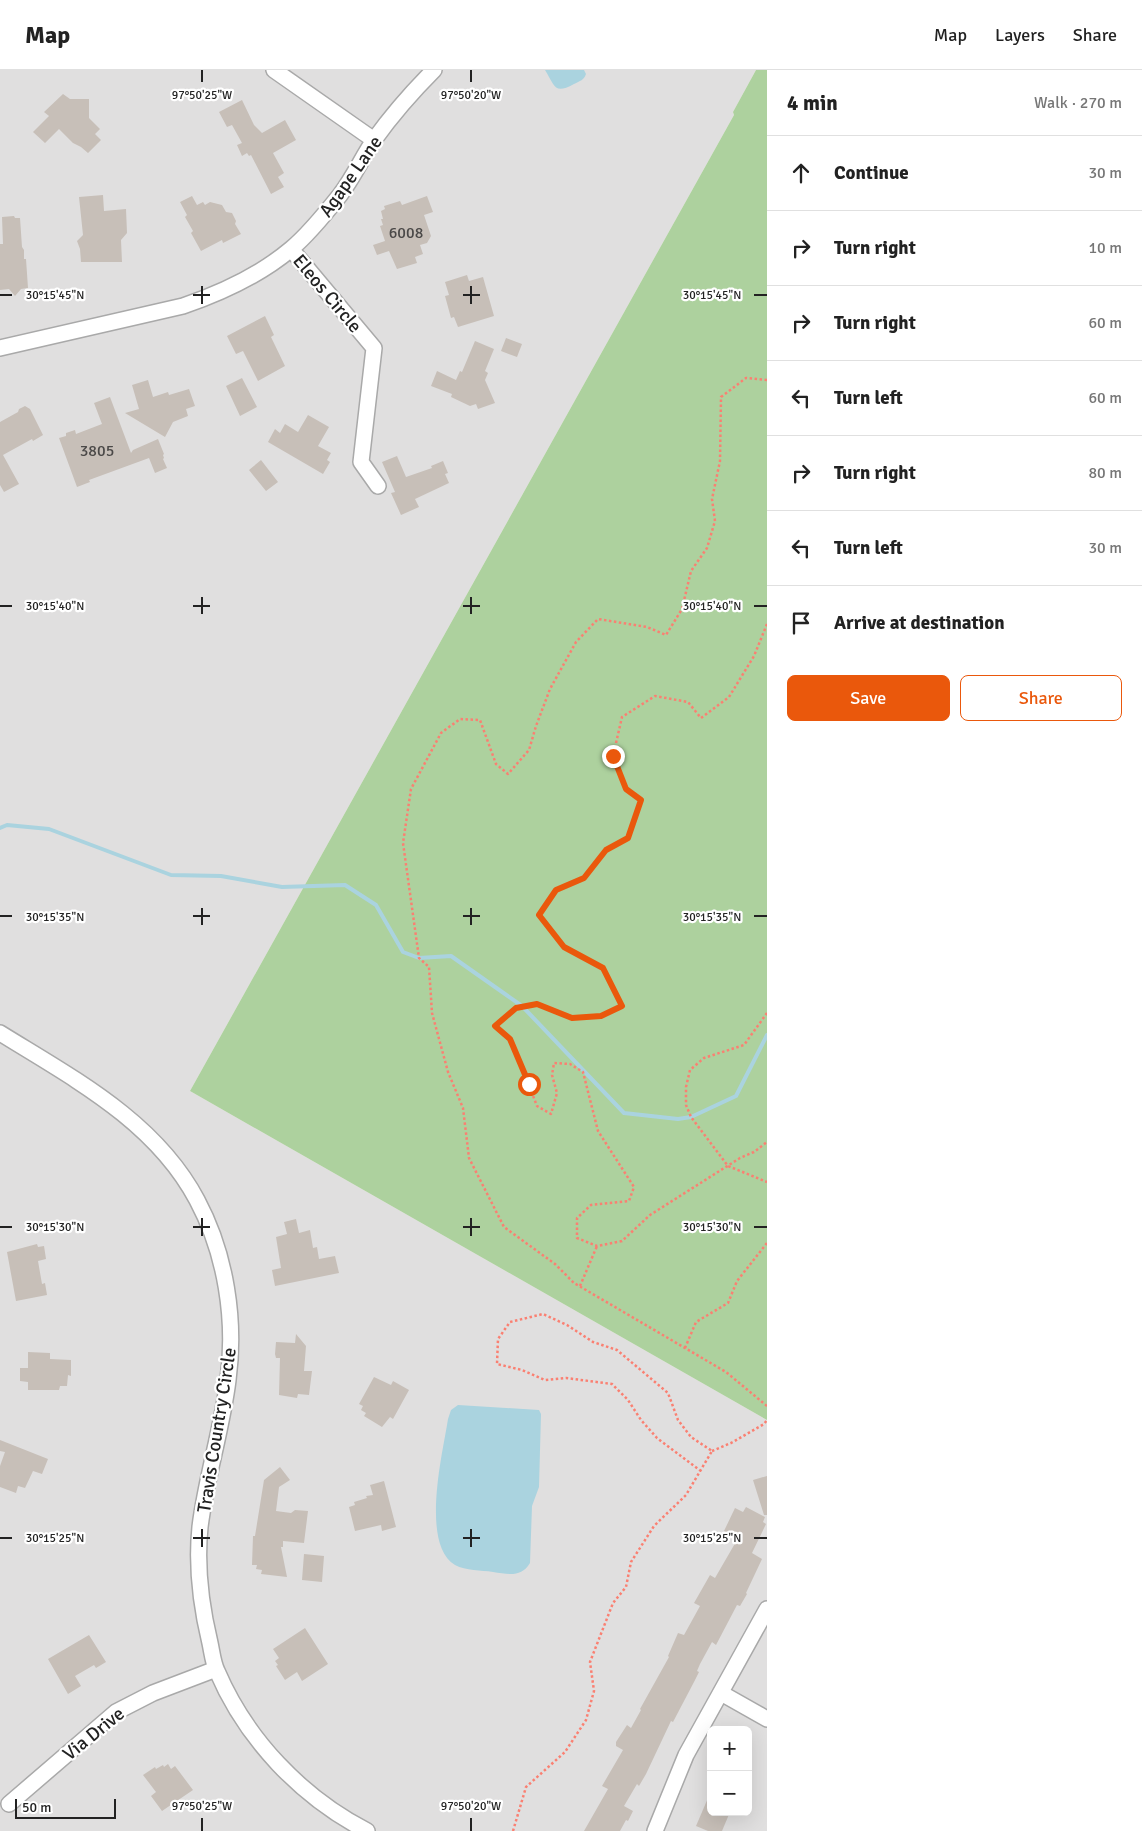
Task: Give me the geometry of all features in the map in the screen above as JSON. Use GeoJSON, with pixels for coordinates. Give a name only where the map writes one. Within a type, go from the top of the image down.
{"type":"FeatureCollection","features":[{"type":"Feature","properties":{"kind":"street"},"geometry":{"type":"LineString","coordinates":[[274,70],[374,140]]}},
{"type":"Feature","properties":{"kind":"street","name":"Agape Lane"},"geometry":{"type":"LineString","coordinates":[[0,348],[184,306],[208,298],[256,274],[291,249],[314,225],[341,194],[374,140],[411,93],[434,70]]}},
{"type":"Feature","properties":{"kind":"street","name":"Eleos Circle"},"geometry":{"type":"LineString","coordinates":[[291,249],[374,348],[361,462],[378,486]]}},
{"type":"Feature","properties":{"kind":"street","name":"Travis Country Circle"},"geometry":{"type":"LineString","coordinates":[[0,1034],[90,1089],[129,1117],[167,1156],[197,1200],[215,1243],[229,1302],[231,1356],[228,1381],[200,1528],[201,1602],[216,1670],[240,1717],[262,1747],[311,1794],[366,1831]]}},
{"type":"Feature","properties":{"kind":"street"},"geometry":{"type":"LineString","coordinates":[[655,1831],[686,1755],[767,1609]]}},
{"type":"Feature","properties":{"kind":"street","name":"Via Drive"},"geometry":{"type":"LineString","coordinates":[[9,1804],[116,1712],[152,1693],[216,1670]]}},
{"type":"Feature","properties":{"kind":"street"},"geometry":{"type":"LineString","coordinates":[[721,1693],[767,1719]]}},
{"type":"Feature","properties":{"kind":"path"},"geometry":{"type":"LineString","coordinates":[[767,380],[746,378],[721,397],[720,461],[712,499],[715,521],[707,548],[692,571],[682,610],[666,635],[647,627],[598,619],[576,642],[550,689],[529,750],[508,774],[496,764],[480,720],[460,719],[441,733],[411,789],[403,843],[419,958],[429,967],[432,1013],[448,1072],[462,1108],[469,1158],[504,1226],[555,1264],[574,1283],[726,1372],[767,1406]]}},
{"type":"Feature","properties":{"kind":"path"},"geometry":{"type":"LineString","coordinates":[[767,624],[754,656],[729,696],[701,718],[688,702],[655,696],[622,717],[613,756],[626,789],[641,800],[628,838],[606,850],[584,878],[556,890],[539,915],[564,947],[603,968],[622,1006],[601,1016],[572,1018],[537,1004],[516,1008],[495,1026],[510,1039],[538,1106],[551,1114],[556,1093],[552,1075],[554,1063],[570,1064],[583,1072],[598,1131],[634,1187],[629,1200],[591,1205],[577,1218],[577,1238],[596,1246],[622,1241],[650,1215],[740,1158],[754,1152],[767,1142]]}},
{"type":"Feature","properties":{"kind":"path"},"geometry":{"type":"LineString","coordinates":[[767,1013],[744,1045],[704,1058],[690,1070],[686,1087],[686,1106],[691,1117],[728,1166],[767,1182]]}},
{"type":"Feature","properties":{"kind":"path"},"geometry":{"type":"LineString","coordinates":[[685,1348],[696,1322],[728,1303],[737,1281],[767,1243]]}},
{"type":"Feature","properties":{"kind":"path"},"geometry":{"type":"LineString","coordinates":[[580,1286],[596,1246]]}},
{"type":"Feature","properties":{"kind":"path"},"geometry":{"type":"LineString","coordinates":[[701,1471],[656,1438],[628,1400],[612,1384],[566,1378],[545,1380],[522,1370],[498,1364],[498,1339],[510,1322],[542,1314],[567,1325],[593,1342],[617,1350],[668,1393],[682,1426],[691,1437],[712,1451]]}},
{"type":"Feature","properties":{"kind":"path"},"geometry":{"type":"LineString","coordinates":[[513,1831],[526,1787],[565,1752],[586,1720],[594,1691],[590,1662],[613,1603],[626,1587],[631,1562],[654,1526],[686,1495],[712,1451],[737,1440],[764,1424],[767,1420]]}},
{"type":"Feature","properties":{"kind":"shaded area"},"geometry":{"type":"Polygon","coordinates":[[[0,70],[756,70],[733,112],[734,115],[190,1091],[767,1420],[767,1831],[0,1831],[0,70]]]}},
{"type":"Feature","properties":{"kind":"green space"},"geometry":{"type":"Polygon","coordinates":[[[756,70],[767,70],[767,1420],[190,1091],[734,115],[733,112],[756,70]]]}},
{"type":"Feature","properties":{"kind":"water"},"geometry":{"type":"Polygon","coordinates":[[[545,70],[584,70],[586,74],[580,81],[559,89],[553,84],[545,70]]]}},
{"type":"Feature","properties":{"kind":"water"},"geometry":{"type":"Polygon","coordinates":[[[458,1405],[539,1410],[541,1414],[539,1487],[532,1506],[530,1563],[523,1571],[518,1573],[504,1574],[459,1567],[444,1554],[438,1538],[436,1496],[439,1474],[448,1419],[451,1410],[458,1405]]]}},
{"type":"Feature","properties":{"kind":"building"},"geometry":{"type":"Polygon","coordinates":[[[63,94],[70,99],[89,99],[89,118],[100,129],[95,134],[101,140],[88,153],[73,143],[59,129],[45,143],[33,132],[49,116],[44,112],[63,94]]]}},
{"type":"Feature","properties":{"kind":"building"},"geometry":{"type":"Polygon","coordinates":[[[242,100],[254,125],[262,133],[285,120],[296,140],[273,153],[284,173],[278,177],[284,187],[271,194],[251,155],[249,156],[247,153],[242,156],[237,145],[242,143],[232,125],[227,127],[219,112],[242,100]]]}},
{"type":"Feature","properties":{"kind":"building"},"geometry":{"type":"Polygon","coordinates":[[[103,195],[104,211],[126,209],[127,233],[121,240],[122,262],[81,262],[77,241],[83,235],[79,197],[103,195]]]}},
{"type":"Feature","properties":{"kind":"building"},"geometry":{"type":"Polygon","coordinates":[[[192,196],[197,205],[203,202],[205,205],[210,202],[222,205],[226,212],[232,213],[236,221],[235,224],[241,234],[223,243],[222,240],[201,251],[191,233],[193,231],[185,217],[187,215],[180,202],[192,196]]]}},
{"type":"Feature","properties":{"kind":"building"},"geometry":{"type":"Polygon","coordinates":[[[427,196],[433,212],[424,215],[431,236],[427,243],[420,245],[423,254],[415,257],[417,263],[397,269],[389,251],[377,255],[373,245],[385,241],[380,226],[383,225],[381,211],[385,209],[384,206],[400,201],[402,205],[427,196]]]}},
{"type":"Feature","properties":{"kind":"building"},"geometry":{"type":"Polygon","coordinates":[[[14,216],[15,218],[20,218],[28,288],[21,289],[15,296],[9,289],[0,290],[0,244],[3,244],[2,217],[14,216]]]}},
{"type":"Feature","properties":{"kind":"building"},"geometry":{"type":"Polygon","coordinates":[[[467,275],[469,281],[483,277],[494,316],[458,327],[454,317],[451,318],[445,296],[449,295],[445,282],[467,275]]]}},
{"type":"Feature","properties":{"kind":"building"},"geometry":{"type":"Polygon","coordinates":[[[265,316],[274,335],[271,337],[285,366],[258,381],[243,351],[236,354],[227,336],[265,316]]]}},
{"type":"Feature","properties":{"kind":"building"},"geometry":{"type":"Polygon","coordinates":[[[506,338],[522,344],[517,357],[501,351],[506,338]]]}},
{"type":"Feature","properties":{"kind":"building"},"geometry":{"type":"Polygon","coordinates":[[[475,341],[494,349],[485,371],[488,373],[485,380],[495,403],[478,409],[476,404],[470,406],[451,397],[452,394],[431,386],[437,371],[456,380],[460,371],[462,372],[475,341]]]}},
{"type":"Feature","properties":{"kind":"building"},"geometry":{"type":"Polygon","coordinates":[[[242,378],[257,407],[240,416],[226,386],[242,378]]]}},
{"type":"Feature","properties":{"kind":"building"},"geometry":{"type":"Polygon","coordinates":[[[148,380],[153,397],[168,392],[169,395],[189,389],[195,406],[186,409],[188,416],[173,422],[165,437],[125,413],[139,409],[132,385],[148,380]]]}},
{"type":"Feature","properties":{"kind":"building"},"geometry":{"type":"Polygon","coordinates":[[[110,397],[131,453],[133,450],[158,439],[167,468],[155,473],[149,458],[89,480],[90,482],[77,487],[59,438],[75,430],[76,434],[102,424],[94,403],[110,397]]]}},
{"type":"Feature","properties":{"kind":"building"},"geometry":{"type":"Polygon","coordinates":[[[25,406],[30,409],[43,435],[3,455],[19,484],[4,492],[0,485],[0,422],[25,406]]]}},
{"type":"Feature","properties":{"kind":"building"},"geometry":{"type":"Polygon","coordinates":[[[308,415],[329,427],[318,446],[331,453],[327,460],[330,462],[323,474],[268,442],[275,429],[280,433],[285,424],[298,432],[308,415]]]}},
{"type":"Feature","properties":{"kind":"building"},"geometry":{"type":"Polygon","coordinates":[[[397,456],[406,477],[432,468],[431,466],[443,461],[448,473],[445,474],[449,483],[415,499],[419,507],[401,515],[391,493],[395,492],[382,462],[397,456]]]}},
{"type":"Feature","properties":{"kind":"building"},"geometry":{"type":"Polygon","coordinates":[[[261,460],[278,482],[266,491],[249,470],[261,460]]]}},
{"type":"Feature","properties":{"kind":"building"},"geometry":{"type":"Polygon","coordinates":[[[296,1219],[299,1233],[310,1230],[313,1248],[317,1247],[319,1259],[335,1256],[339,1273],[275,1286],[272,1270],[281,1268],[276,1237],[287,1234],[284,1222],[296,1219]]]}},
{"type":"Feature","properties":{"kind":"building"},"geometry":{"type":"Polygon","coordinates":[[[37,1244],[38,1247],[44,1246],[46,1259],[38,1261],[42,1284],[45,1283],[47,1295],[16,1301],[7,1252],[37,1244]]]}},
{"type":"Feature","properties":{"kind":"building"},"geometry":{"type":"Polygon","coordinates":[[[296,1334],[306,1346],[304,1371],[312,1371],[309,1395],[298,1394],[297,1398],[279,1395],[280,1358],[276,1358],[275,1354],[276,1342],[295,1343],[296,1334]]]}},
{"type":"Feature","properties":{"kind":"building"},"geometry":{"type":"Polygon","coordinates":[[[28,1352],[50,1353],[50,1359],[71,1360],[71,1376],[68,1375],[67,1386],[60,1386],[59,1390],[28,1390],[28,1382],[20,1381],[20,1368],[28,1368],[28,1352]]]}},
{"type":"Feature","properties":{"kind":"building"},"geometry":{"type":"Polygon","coordinates":[[[374,1377],[391,1385],[393,1381],[409,1390],[393,1419],[390,1417],[382,1427],[364,1416],[366,1413],[361,1410],[363,1406],[359,1404],[374,1377]]]}},
{"type":"Feature","properties":{"kind":"building"},"geometry":{"type":"Polygon","coordinates":[[[0,1440],[48,1459],[42,1474],[33,1471],[25,1488],[18,1486],[16,1493],[0,1487],[0,1466],[5,1452],[0,1451],[0,1440]]]}},
{"type":"Feature","properties":{"kind":"building"},"geometry":{"type":"Polygon","coordinates":[[[280,1467],[290,1480],[279,1487],[276,1511],[291,1513],[295,1510],[308,1511],[304,1543],[283,1541],[283,1547],[281,1547],[287,1577],[261,1574],[262,1570],[256,1569],[257,1565],[252,1565],[253,1536],[255,1536],[264,1480],[280,1467]]]}},
{"type":"Feature","properties":{"kind":"building"},"geometry":{"type":"Polygon","coordinates":[[[767,1476],[767,1515],[764,1515],[753,1480],[767,1476]]]}},
{"type":"Feature","properties":{"kind":"building"},"geometry":{"type":"Polygon","coordinates":[[[384,1481],[396,1527],[382,1531],[381,1525],[355,1531],[349,1507],[355,1505],[354,1502],[367,1498],[366,1496],[373,1495],[370,1485],[384,1481]]]}},
{"type":"Feature","properties":{"kind":"building"},"geometry":{"type":"Polygon","coordinates":[[[746,1507],[765,1517],[763,1522],[766,1524],[752,1553],[762,1559],[747,1594],[740,1606],[737,1605],[716,1645],[712,1642],[700,1664],[697,1671],[699,1672],[694,1682],[673,1722],[671,1721],[646,1774],[639,1786],[637,1784],[624,1806],[633,1811],[628,1821],[626,1820],[620,1831],[584,1831],[608,1789],[602,1786],[623,1750],[616,1746],[616,1742],[627,1725],[631,1728],[669,1657],[678,1633],[684,1635],[700,1606],[694,1603],[710,1575],[715,1578],[737,1540],[724,1531],[735,1508],[743,1512],[746,1507]]]}},
{"type":"Feature","properties":{"kind":"building"},"geometry":{"type":"Polygon","coordinates":[[[304,1554],[324,1556],[322,1582],[302,1580],[304,1554]]]}},
{"type":"Feature","properties":{"kind":"building"},"geometry":{"type":"Polygon","coordinates":[[[305,1628],[328,1664],[302,1681],[297,1672],[285,1680],[276,1666],[278,1665],[275,1661],[279,1658],[273,1649],[305,1628]]]}},
{"type":"Feature","properties":{"kind":"building"},"geometry":{"type":"Polygon","coordinates":[[[89,1635],[106,1662],[96,1668],[94,1665],[75,1676],[81,1686],[68,1694],[48,1659],[89,1635]]]}},
{"type":"Feature","properties":{"kind":"building"},"geometry":{"type":"Polygon","coordinates":[[[168,1764],[171,1769],[175,1766],[193,1790],[162,1811],[151,1796],[156,1792],[143,1775],[155,1767],[156,1769],[168,1764]]]}},
{"type":"Feature","properties":{"kind":"building"},"geometry":{"type":"Polygon","coordinates":[[[707,1800],[707,1816],[728,1816],[722,1831],[708,1831],[696,1826],[707,1800]]]}},
{"type":"Feature","properties":{"kind":"waterway"},"geometry":{"type":"LineString","coordinates":[[0,828],[7,825],[49,829],[171,875],[221,876],[282,887],[345,885],[376,905],[403,952],[419,958],[451,956],[522,1006],[624,1113],[678,1119],[691,1117],[736,1096],[767,1035]]}},
{"type":"Feature","properties":{"kind":"route"},"geometry":{"type":"LineString","coordinates":[[529,1084],[510,1039],[495,1026],[516,1008],[537,1004],[572,1018],[601,1016],[622,1006],[603,968],[564,947],[539,915],[556,890],[584,878],[606,850],[628,838],[641,800],[626,789],[613,756]]}}]}
